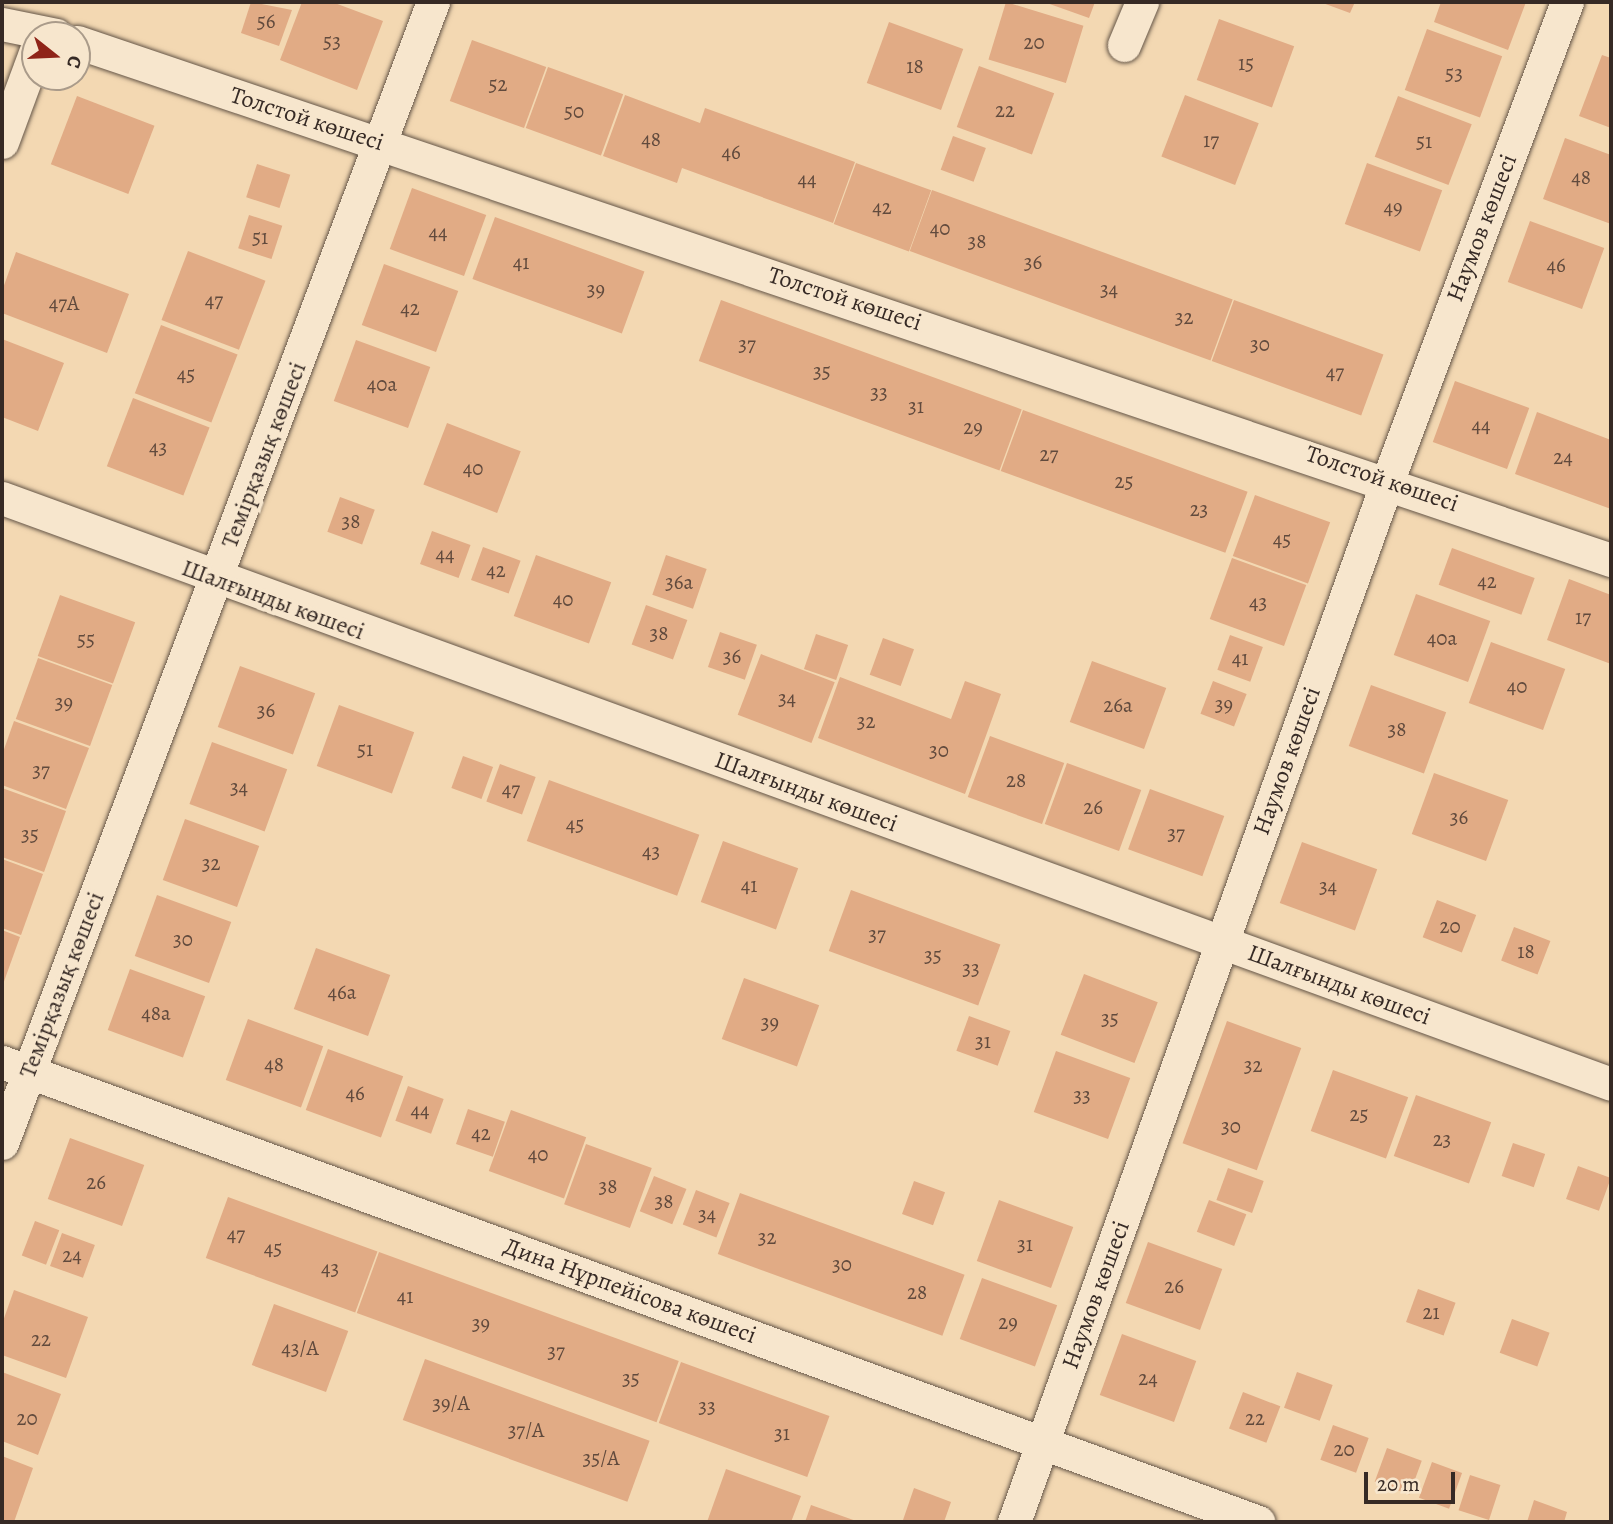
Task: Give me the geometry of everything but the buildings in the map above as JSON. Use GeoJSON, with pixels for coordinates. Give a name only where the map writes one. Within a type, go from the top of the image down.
{"type":"FeatureCollection","features":[{"type":"Feature","properties":{"kind":"street","name":"Темірқазық көшесі"},"geometry":{"type":"LineString","coordinates":[[2,1143],[15,1067],[217,580],[433,2]]}},
{"type":"Feature","properties":{"kind":"street"},"geometry":{"type":"LineString","coordinates":[[1124,45],[1142,2]]}},
{"type":"Feature","properties":{"kind":"street","name":"Наумов көшесі"},"geometry":{"type":"LineString","coordinates":[[1014,1522],[1388,480],[1567,2]]}},
{"type":"Feature","properties":{"kind":"street"},"geometry":{"type":"LineString","coordinates":[[2,24],[21,30]]}},
{"type":"Feature","properties":{"kind":"street","name":"Толстой көшесі"},"geometry":{"type":"LineString","coordinates":[[91,47],[1388,480],[1611,560]]}},
{"type":"Feature","properties":{"kind":"street"},"geometry":{"type":"LineString","coordinates":[[2,142],[23,91]]}},
{"type":"Feature","properties":{"kind":"street","name":"Шалғынды көшесі"},"geometry":{"type":"LineString","coordinates":[[2,498],[217,580],[1611,1084]]}},
{"type":"Feature","properties":{"kind":"street","name":"Дина Нұрпейісова көшесі"},"geometry":{"type":"LineString","coordinates":[[15,1067],[1258,1522]]}}]}
